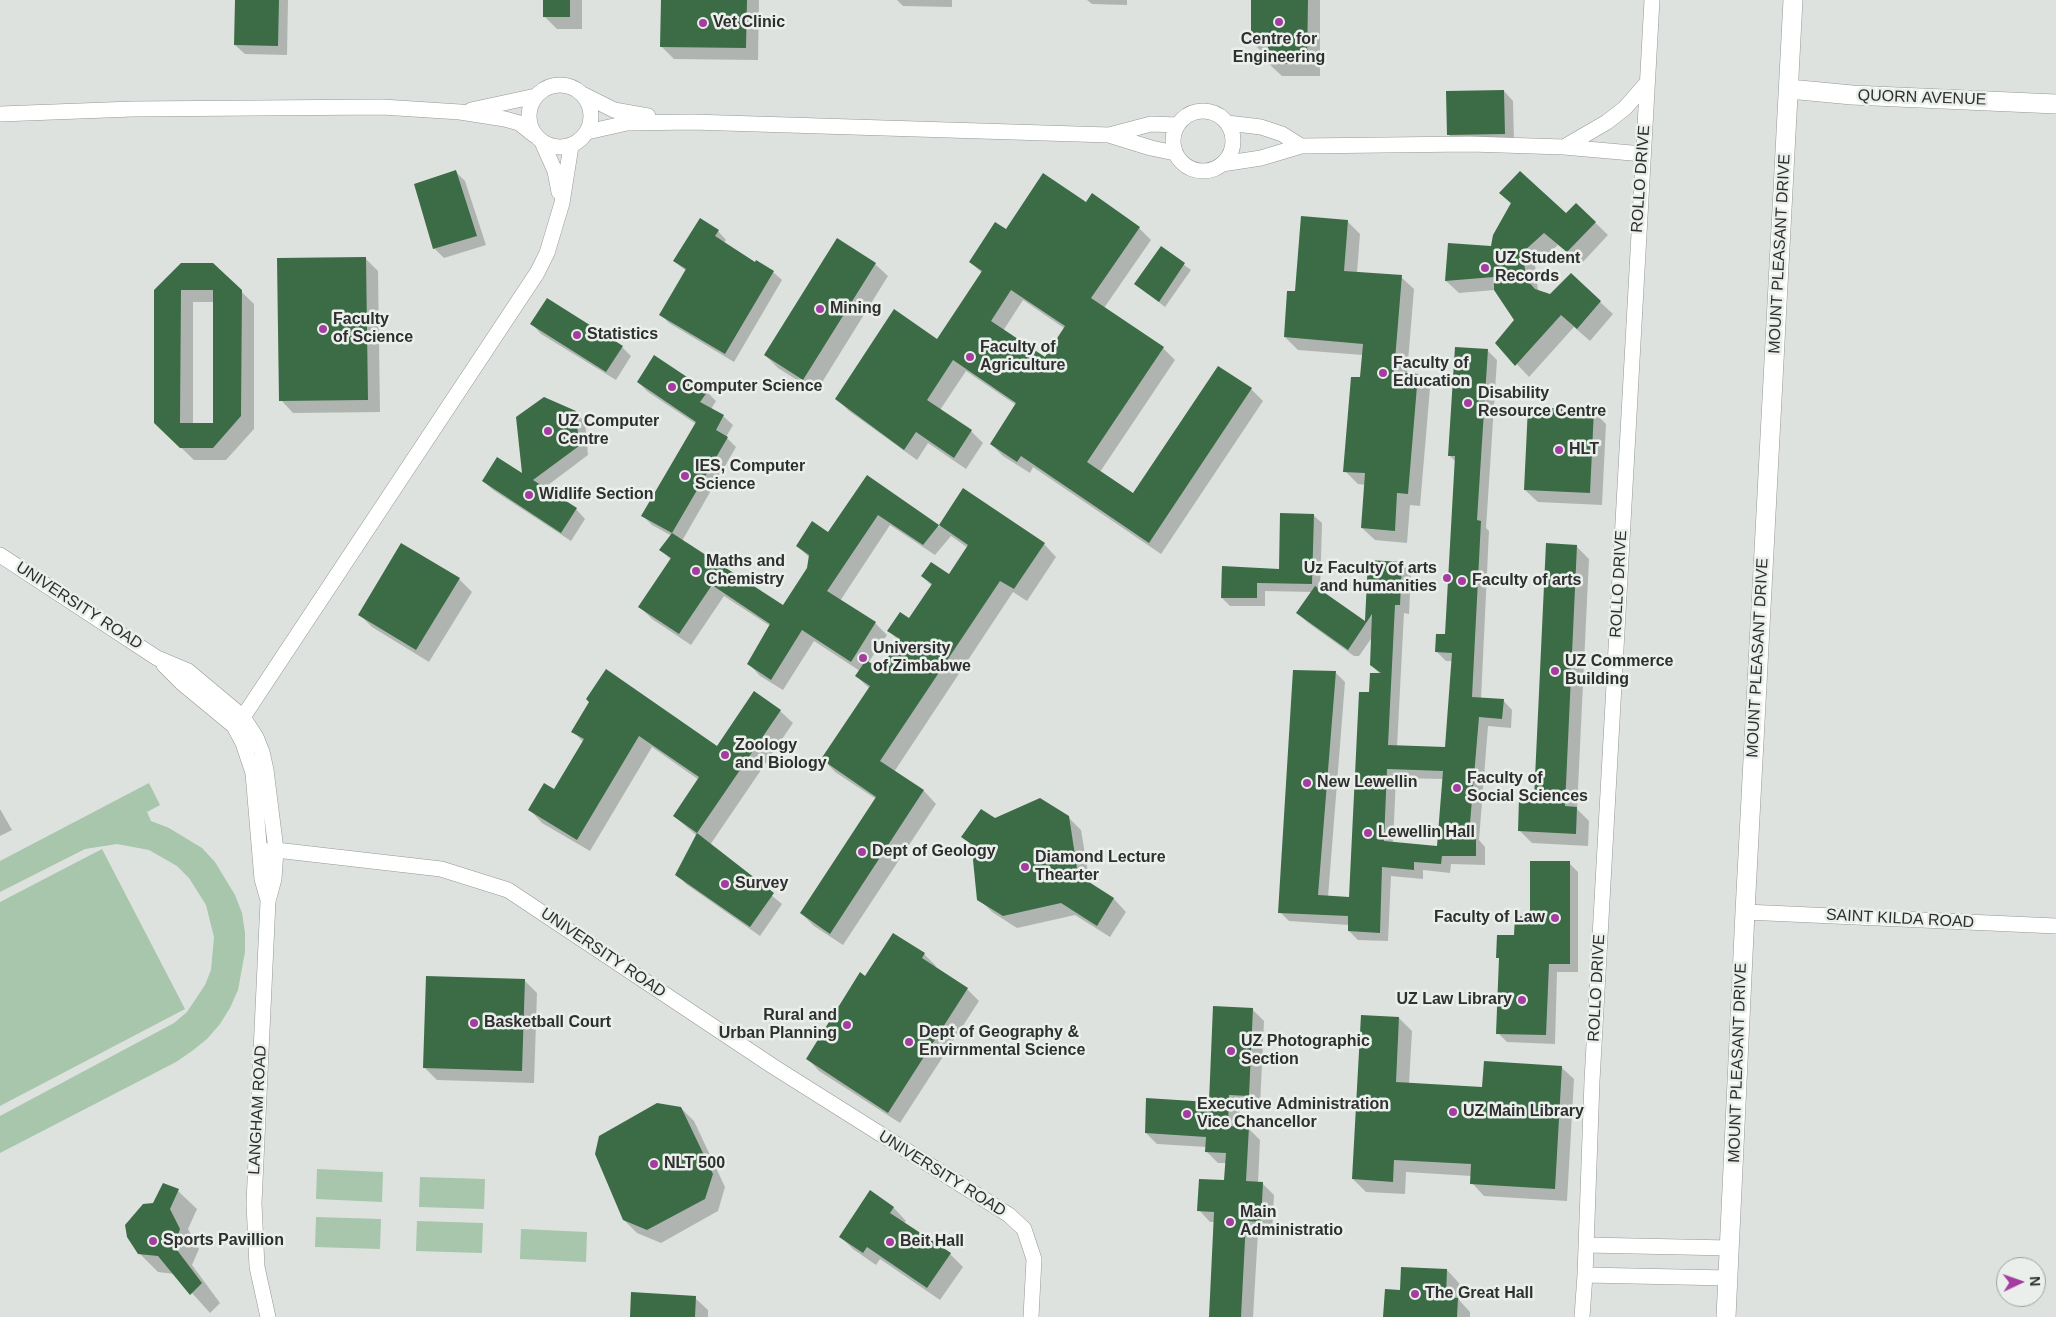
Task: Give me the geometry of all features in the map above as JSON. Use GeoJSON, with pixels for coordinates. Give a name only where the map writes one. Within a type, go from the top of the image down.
{"type":"FeatureCollection","features":[{"type":"Feature","properties":{"kind":"street","name":"ROLLO DRIVE"},"geometry":{"type":"LineString","coordinates":[[1582,1317],[1593,1061],[1652,0]]}},
{"type":"Feature","properties":{"kind":"street","name":"MOUNT PLEASANT DRIVE"},"geometry":{"type":"LineString","coordinates":[[1726,1317],[1745,912],[1793,0]]}},
{"type":"Feature","properties":{"kind":"street"},"geometry":{"type":"LineString","coordinates":[[1564,147],[1607,122],[1625,108],[1646,84]]}},
{"type":"Feature","properties":{"kind":"street"},"geometry":{"type":"LineString","coordinates":[[562,203],[554,171],[530,125],[528,115],[530,105],[544,89],[553,85],[564,85],[574,88],[614,110],[692,122]]}},
{"type":"Feature","properties":{"kind":"street","name":"QUORN AVENUE"},"geometry":{"type":"LineString","coordinates":[[1789,88],[1852,95],[2056,104]]}},
{"type":"Feature","properties":{"kind":"street"},"geometry":{"type":"LineString","coordinates":[[0,114],[133,109],[382,107],[460,112],[505,119],[519,124],[551,146],[561,148],[571,146],[580,140],[587,132],[591,122],[588,102],[582,94]]}},
{"type":"Feature","properties":{"kind":"street"},"geometry":{"type":"LineString","coordinates":[[460,112],[482,109],[536,96]]}},
{"type":"Feature","properties":{"kind":"street"},"geometry":{"type":"LineString","coordinates":[[1222,164],[1229,155],[1232,144],[1232,133],[1227,123],[1217,115],[1206,111],[1193,112],[1187,115],[1178,125],[1173,141],[1175,153],[1185,165],[1192,169],[1208,171],[1222,164],[1261,158],[1301,146],[1470,144],[1564,147],[1643,154]]}},
{"type":"Feature","properties":{"kind":"street"},"geometry":{"type":"LineString","coordinates":[[587,132],[627,123],[692,122],[1109,135],[1175,153]]}},
{"type":"Feature","properties":{"kind":"street"},"geometry":{"type":"LineString","coordinates":[[1227,123],[1261,127],[1282,134],[1301,146]]}},
{"type":"Feature","properties":{"kind":"street"},"geometry":{"type":"LineString","coordinates":[[1109,135],[1151,124],[1178,125]]}},
{"type":"Feature","properties":{"kind":"street"},"geometry":{"type":"LineString","coordinates":[[238,721],[536,273],[547,253],[562,203],[571,146]]}},
{"type":"Feature","properties":{"kind":"street","name":"UNIVERSITY ROAD"},"geometry":{"type":"LineString","coordinates":[[0,555],[157,658],[188,671],[256,737],[266,770],[276,850],[441,869],[508,890],[774,1067],[1009,1215],[1024,1229],[1034,1258],[1031,1317]]}},
{"type":"Feature","properties":{"kind":"street","name":"UNIVERSITY ROAD"},"geometry":{"type":"LineString","coordinates":[[238,721],[253,773],[261,851]]}},
{"type":"Feature","properties":{"kind":"street"},"geometry":{"type":"LineString","coordinates":[[261,851],[276,850]]}},
{"type":"Feature","properties":{"kind":"street","name":"LANGHAM ROAD"},"geometry":{"type":"LineString","coordinates":[[268,1317],[257,1267],[254,1202],[268,901],[274,879],[276,850]]}},
{"type":"Feature","properties":{"kind":"street","name":"LANGHAM ROAD"},"geometry":{"type":"LineString","coordinates":[[261,851],[262,879],[268,901]]}},
{"type":"Feature","properties":{"kind":"street","name":"SAINT KILDA ROAD"},"geometry":{"type":"LineString","coordinates":[[1745,912],[2056,926]]}},
{"type":"Feature","properties":{"kind":"street"},"geometry":{"type":"LineString","coordinates":[[1586,1245],[1730,1248]]}},
{"type":"Feature","properties":{"kind":"street"},"geometry":{"type":"LineString","coordinates":[[1585,1275],[1728,1278]]}},
{"type":"Feature","properties":{"kind":"green space"},"geometry":{"type":"Polygon","coordinates":[[[149,783],[160,805],[147,812],[151,821],[169,828],[202,848],[215,862],[235,895],[242,913],[245,933],[245,952],[238,990],[220,1024],[207,1039],[176,1062],[0,1153],[0,1116],[174,1023],[187,1012],[205,985],[211,970],[214,937],[206,905],[189,878],[177,866],[149,850],[117,844],[85,849],[0,892],[0,861],[149,783]]]}},
{"type":"Feature","properties":{"kind":"green space"},"geometry":{"type":"Polygon","coordinates":[[[102,849],[185,1009],[0,1106],[0,902],[102,849]]]}},
{"type":"Feature","properties":{"kind":"green space"},"geometry":{"type":"Polygon","coordinates":[[[317,1169],[383,1172],[382,1202],[316,1199],[317,1169]]]}},
{"type":"Feature","properties":{"kind":"green space"},"geometry":{"type":"Polygon","coordinates":[[[420,1177],[485,1179],[484,1209],[419,1207],[420,1177]]]}},
{"type":"Feature","properties":{"kind":"green space"},"geometry":{"type":"Polygon","coordinates":[[[316,1217],[381,1219],[380,1249],[315,1247],[316,1217]]]}},
{"type":"Feature","properties":{"kind":"green space"},"geometry":{"type":"Polygon","coordinates":[[[417,1221],[483,1223],[482,1253],[416,1251],[417,1221]]]}},
{"type":"Feature","properties":{"kind":"green space"},"geometry":{"type":"Polygon","coordinates":[[[521,1229],[587,1232],[586,1262],[520,1259],[521,1229]]]}},
{"type":"Feature","properties":{"kind":"building"},"geometry":{"type":"Polygon","coordinates":[[[235,0],[279,0],[278,46],[234,45],[235,0]]]}},
{"type":"Feature","properties":{"kind":"building"},"geometry":{"type":"Polygon","coordinates":[[[543,0],[570,0],[570,17],[543,17],[543,0]]]}},
{"type":"Feature","properties":{"kind":"building","name":"Vet Clinic"},"geometry":{"type":"Polygon","coordinates":[[[661,0],[747,0],[746,48],[660,47],[661,0]]]}},
{"type":"Feature","properties":{"kind":"building","name":"Centre for Engineering"},"geometry":{"type":"Polygon","coordinates":[[[1251,0],[1308,0],[1307,64],[1268,64],[1268,43],[1251,43],[1251,0]]]}},
{"type":"Feature","properties":{"kind":"building"},"geometry":{"type":"Polygon","coordinates":[[[1504,90],[1505,134],[1447,135],[1446,91],[1504,90]]]}},
{"type":"Feature","properties":{"kind":"building"},"geometry":{"type":"Polygon","coordinates":[[[456,170],[477,236],[433,249],[414,184],[456,170]]]}},
{"type":"Feature","properties":{"kind":"building","name":"UZ Student Records"},"geometry":{"type":"Polygon","coordinates":[[[1520,171],[1566,213],[1576,203],[1596,222],[1567,252],[1544,233],[1523,252],[1526,279],[1535,289],[1550,294],[1571,273],[1601,301],[1577,329],[1561,315],[1515,366],[1495,343],[1514,320],[1494,290],[1494,277],[1445,281],[1448,243],[1491,246],[1493,235],[1511,203],[1499,193],[1520,171]]]}},
{"type":"Feature","properties":{"kind":"building","name":"Faculty of Agriculture"},"geometry":{"type":"Polygon","coordinates":[[[1043,173],[1086,202],[1092,193],[1140,227],[1091,298],[1164,347],[1087,462],[1133,493],[1218,366],[1252,388],[1149,543],[1021,456],[1017,462],[990,444],[1016,403],[953,360],[927,400],[972,430],[954,458],[916,432],[904,450],[835,399],[894,309],[937,339],[982,271],[969,262],[995,222],[1006,229],[1043,173]],[[1011,290],[991,321],[1045,357],[1065,326],[1011,290]]]}},
{"type":"Feature","properties":{"kind":"building","name":"Faculty of Education"},"geometry":{"type":"Polygon","coordinates":[[[1301,216],[1348,220],[1344,271],[1402,275],[1394,372],[1418,374],[1408,494],[1397,493],[1395,531],[1361,528],[1365,473],[1343,472],[1351,377],[1360,377],[1363,344],[1284,337],[1287,291],[1295,291],[1301,216]]]}},
{"type":"Feature","properties":{"kind":"building"},"geometry":{"type":"Polygon","coordinates":[[[700,218],[719,230],[715,236],[755,262],[756,260],[774,271],[725,354],[659,315],[686,269],[673,261],[700,218]]]}},
{"type":"Feature","properties":{"kind":"building","name":"Mining"},"geometry":{"type":"Polygon","coordinates":[[[837,238],[876,263],[803,380],[764,355],[837,238]]]}},
{"type":"Feature","properties":{"kind":"building"},"geometry":{"type":"Polygon","coordinates":[[[1161,246],[1185,263],[1159,302],[1134,284],[1161,246]]]}},
{"type":"Feature","properties":{"kind":"building","name":"Faculty of Science"},"geometry":{"type":"Polygon","coordinates":[[[366,257],[368,400],[279,401],[277,258],[366,257]]]}},
{"type":"Feature","properties":{"kind":"building"},"geometry":{"type":"Polygon","coordinates":[[[181,263],[213,263],[242,290],[241,416],[213,448],[180,448],[154,423],[154,290],[181,263]],[[181,290],[180,423],[213,423],[213,290],[181,290]]]}},
{"type":"Feature","properties":{"kind":"building","name":"Statistics"},"geometry":{"type":"Polygon","coordinates":[[[547,298],[623,346],[606,372],[530,324],[547,298]]]}},
{"type":"Feature","properties":{"kind":"building"},"geometry":{"type":"Polygon","coordinates":[[[1455,347],[1488,349],[1477,520],[1481,521],[1472,697],[1504,699],[1502,719],[1479,717],[1469,835],[1476,836],[1476,856],[1442,856],[1441,864],[1414,862],[1414,870],[1382,867],[1380,933],[1348,931],[1348,916],[1278,913],[1293,670],[1336,671],[1318,895],[1349,897],[1359,692],[1369,692],[1370,673],[1381,673],[1370,665],[1372,614],[1348,650],[1296,613],[1315,586],[1365,621],[1368,560],[1402,562],[1400,605],[1395,605],[1388,745],[1445,747],[1452,653],[1435,652],[1436,634],[1445,634],[1455,456],[1448,456],[1455,347]],[[1387,769],[1384,841],[1437,846],[1443,771],[1387,769]]]}},
{"type":"Feature","properties":{"kind":"building","name":"IES, Computer Science"},"geometry":{"type":"Polygon","coordinates":[[[654,355],[708,391],[700,402],[724,415],[716,430],[728,437],[672,533],[641,516],[696,422],[637,382],[654,355]]]}},
{"type":"Feature","properties":{"kind":"building"},"geometry":{"type":"Polygon","coordinates":[[[544,397],[576,411],[579,446],[533,480],[577,508],[561,533],[482,481],[497,457],[522,473],[516,417],[544,397]]]}},
{"type":"Feature","properties":{"kind":"building","name":"HLT"},"geometry":{"type":"Polygon","coordinates":[[[1528,407],[1594,410],[1590,493],[1524,490],[1528,407]]]}},
{"type":"Feature","properties":{"kind":"building"},"geometry":{"type":"Polygon","coordinates":[[[867,475],[939,525],[923,545],[878,515],[827,591],[876,622],[851,662],[802,630],[771,680],[747,664],[770,624],[712,585],[679,634],[638,607],[671,558],[659,550],[672,533],[783,605],[807,568],[809,555],[796,546],[812,521],[828,532],[867,475]]]}},
{"type":"Feature","properties":{"kind":"building"},"geometry":{"type":"Polygon","coordinates":[[[963,488],[1045,543],[1014,589],[1000,581],[880,761],[924,790],[830,934],[800,913],[876,797],[821,759],[870,686],[855,676],[866,660],[880,669],[900,639],[887,631],[900,612],[909,618],[932,584],[921,576],[931,562],[949,574],[968,545],[939,525],[963,488]]]}},
{"type":"Feature","properties":{"kind":"building"},"geometry":{"type":"Polygon","coordinates":[[[1280,513],[1314,514],[1312,584],[1257,583],[1257,598],[1221,598],[1222,566],[1279,569],[1280,513]]]}},
{"type":"Feature","properties":{"kind":"building"},"geometry":{"type":"Polygon","coordinates":[[[401,543],[460,578],[416,650],[358,615],[401,543]]]}},
{"type":"Feature","properties":{"kind":"building","name":"UZ Commerce Building"},"geometry":{"type":"Polygon","coordinates":[[[1546,543],[1577,545],[1565,806],[1577,807],[1576,834],[1518,831],[1519,798],[1534,799],[1546,543]]]}},
{"type":"Feature","properties":{"kind":"building"},"geometry":{"type":"Polygon","coordinates":[[[606,669],[717,746],[754,691],[781,710],[697,833],[673,816],[699,777],[639,736],[577,840],[528,810],[544,783],[554,789],[584,739],[571,732],[589,702],[586,699],[606,669]]]}},
{"type":"Feature","properties":{"kind":"building","name":"Diamond Lecture Thearter"},"geometry":{"type":"Polygon","coordinates":[[[1040,798],[1069,816],[1078,875],[1114,898],[1097,926],[1061,903],[1003,916],[977,900],[973,860],[977,848],[961,837],[981,809],[995,818],[1040,798]]]}},
{"type":"Feature","properties":{"kind":"building","name":"Survey"},"geometry":{"type":"Polygon","coordinates":[[[697,833],[774,893],[750,927],[675,875],[697,833]]]}},
{"type":"Feature","properties":{"kind":"building"},"geometry":{"type":"Polygon","coordinates":[[[1530,861],[1570,861],[1570,964],[1549,964],[1546,1035],[1496,1034],[1499,958],[1496,958],[1497,935],[1514,935],[1515,916],[1530,917],[1530,861]]]}},
{"type":"Feature","properties":{"kind":"building"},"geometry":{"type":"Polygon","coordinates":[[[893,933],[925,953],[922,958],[968,988],[888,1113],[806,1059],[860,972],[865,976],[893,933]]]}},
{"type":"Feature","properties":{"kind":"building","name":"Basketball Court"},"geometry":{"type":"Polygon","coordinates":[[[426,976],[525,979],[522,1071],[423,1068],[426,976]]]}},
{"type":"Feature","properties":{"kind":"building"},"geometry":{"type":"Polygon","coordinates":[[[1213,1006],[1253,1008],[1249,1096],[1229,1095],[1228,1126],[1249,1127],[1246,1181],[1263,1182],[1261,1222],[1246,1221],[1241,1317],[1209,1317],[1214,1212],[1197,1211],[1199,1179],[1224,1180],[1226,1153],[1205,1152],[1206,1137],[1145,1133],[1146,1098],[1209,1102],[1213,1006]]]}},
{"type":"Feature","properties":{"kind":"building"},"geometry":{"type":"Polygon","coordinates":[[[1361,1015],[1399,1017],[1396,1082],[1482,1087],[1484,1061],[1562,1066],[1555,1189],[1470,1184],[1471,1164],[1394,1160],[1393,1182],[1352,1179],[1361,1015]]]}},
{"type":"Feature","properties":{"kind":"building","name":"NLT 500"},"geometry":{"type":"Polygon","coordinates":[[[657,1103],[681,1107],[713,1174],[705,1199],[647,1230],[623,1220],[595,1154],[599,1136],[657,1103]]]}},
{"type":"Feature","properties":{"kind":"building","name":"Sports Pavillion"},"geometry":{"type":"Polygon","coordinates":[[[163,1183],[179,1189],[170,1209],[180,1229],[174,1246],[202,1283],[190,1295],[158,1256],[138,1254],[127,1237],[125,1225],[143,1204],[153,1203],[163,1183]]]}},
{"type":"Feature","properties":{"kind":"building","name":"Beit Hall"},"geometry":{"type":"Polygon","coordinates":[[[870,1190],[894,1207],[890,1213],[951,1253],[927,1288],[867,1247],[863,1253],[839,1237],[870,1190]]]}},
{"type":"Feature","properties":{"kind":"building","name":"The Great Hall"},"geometry":{"type":"Polygon","coordinates":[[[1401,1267],[1447,1269],[1446,1297],[1458,1298],[1457,1317],[1383,1317],[1385,1289],[1400,1290],[1401,1267]]]}},
{"type":"Feature","properties":{"kind":"building"},"geometry":{"type":"Polygon","coordinates":[[[631,1292],[696,1296],[695,1317],[630,1317],[631,1292]]]}},
{"type":"Feature","properties":{"kind":"place","name":"Centre for Engineering"},"geometry":{"type":"Point","coordinates":[1279,22]}},
{"type":"Feature","properties":{"kind":"place","name":"Vet Clinic"},"geometry":{"type":"Point","coordinates":[703,23]}},
{"type":"Feature","properties":{"kind":"place","name":"UZ Student Records"},"geometry":{"type":"Point","coordinates":[1485,268]}},
{"type":"Feature","properties":{"kind":"place","name":"Mining"},"geometry":{"type":"Point","coordinates":[820,309]}},
{"type":"Feature","properties":{"kind":"place","name":"Faculty of Science"},"geometry":{"type":"Point","coordinates":[323,329]}},
{"type":"Feature","properties":{"kind":"place","name":"Statistics"},"geometry":{"type":"Point","coordinates":[577,335]}},
{"type":"Feature","properties":{"kind":"place","name":"Faculty of Agriculture"},"geometry":{"type":"Point","coordinates":[970,357]}},
{"type":"Feature","properties":{"kind":"place","name":"Faculty of Education"},"geometry":{"type":"Point","coordinates":[1383,373]}},
{"type":"Feature","properties":{"kind":"place","name":"Computer Science"},"geometry":{"type":"Point","coordinates":[672,387]}},
{"type":"Feature","properties":{"kind":"place","name":"Disability Resource Centre"},"geometry":{"type":"Point","coordinates":[1468,403]}},
{"type":"Feature","properties":{"kind":"place","name":"UZ Computer Centre"},"geometry":{"type":"Point","coordinates":[548,431]}},
{"type":"Feature","properties":{"kind":"place","name":"HLT"},"geometry":{"type":"Point","coordinates":[1559,450]}},
{"type":"Feature","properties":{"kind":"place","name":"IES, Computer Science"},"geometry":{"type":"Point","coordinates":[685,476]}},
{"type":"Feature","properties":{"kind":"place","name":"Widlife Section"},"geometry":{"type":"Point","coordinates":[529,495]}},
{"type":"Feature","properties":{"kind":"place","name":"Maths and Chemistry"},"geometry":{"type":"Point","coordinates":[696,571]}},
{"type":"Feature","properties":{"kind":"place","name":"Uz Faculty of arts and humanities"},"geometry":{"type":"Point","coordinates":[1447,578]}},
{"type":"Feature","properties":{"kind":"place","name":"Faculty of arts"},"geometry":{"type":"Point","coordinates":[1462,581]}},
{"type":"Feature","properties":{"kind":"place","name":"University of Zimbabwe"},"geometry":{"type":"Point","coordinates":[863,658]}},
{"type":"Feature","properties":{"kind":"place","name":"UZ Commerce Building"},"geometry":{"type":"Point","coordinates":[1555,671]}},
{"type":"Feature","properties":{"kind":"place","name":"Zoology and Biology"},"geometry":{"type":"Point","coordinates":[725,755]}},
{"type":"Feature","properties":{"kind":"place","name":"New Lewellin"},"geometry":{"type":"Point","coordinates":[1307,783]}},
{"type":"Feature","properties":{"kind":"place","name":"Faculty of Social Sciences"},"geometry":{"type":"Point","coordinates":[1457,788]}},
{"type":"Feature","properties":{"kind":"place","name":"Lewellin Hall"},"geometry":{"type":"Point","coordinates":[1368,833]}},
{"type":"Feature","properties":{"kind":"place","name":"Dept of Geology"},"geometry":{"type":"Point","coordinates":[862,852]}},
{"type":"Feature","properties":{"kind":"place","name":"Diamond Lecture Thearter"},"geometry":{"type":"Point","coordinates":[1025,867]}},
{"type":"Feature","properties":{"kind":"place","name":"Survey"},"geometry":{"type":"Point","coordinates":[725,884]}},
{"type":"Feature","properties":{"kind":"place","name":"Faculty of Law"},"geometry":{"type":"Point","coordinates":[1555,918]}},
{"type":"Feature","properties":{"kind":"place","name":"UZ Law Library"},"geometry":{"type":"Point","coordinates":[1522,1000]}},
{"type":"Feature","properties":{"kind":"place","name":"Basketball Court"},"geometry":{"type":"Point","coordinates":[474,1023]}},
{"type":"Feature","properties":{"kind":"place","name":"Rural and Urban Planning"},"geometry":{"type":"Point","coordinates":[847,1025]}},
{"type":"Feature","properties":{"kind":"place","name":"Dept of Geography & Envirnmental Science"},"geometry":{"type":"Point","coordinates":[909,1042]}},
{"type":"Feature","properties":{"kind":"place","name":"UZ Photographic Section"},"geometry":{"type":"Point","coordinates":[1231,1051]}},
{"type":"Feature","properties":{"kind":"place","name":"UZ Main Library"},"geometry":{"type":"Point","coordinates":[1453,1112]}},
{"type":"Feature","properties":{"kind":"place","name":"Executive Administration Vice Chancellor"},"geometry":{"type":"Point","coordinates":[1187,1114]}},
{"type":"Feature","properties":{"kind":"place","name":"NLT 500"},"geometry":{"type":"Point","coordinates":[654,1164]}},
{"type":"Feature","properties":{"kind":"place","name":"Main Administratio"},"geometry":{"type":"Point","coordinates":[1230,1222]}},
{"type":"Feature","properties":{"kind":"place","name":"Sports Pavillion"},"geometry":{"type":"Point","coordinates":[153,1241]}},
{"type":"Feature","properties":{"kind":"place","name":"Beit Hall"},"geometry":{"type":"Point","coordinates":[890,1242]}},
{"type":"Feature","properties":{"kind":"place","name":"The Great Hall"},"geometry":{"type":"Point","coordinates":[1415,1294]}}]}
